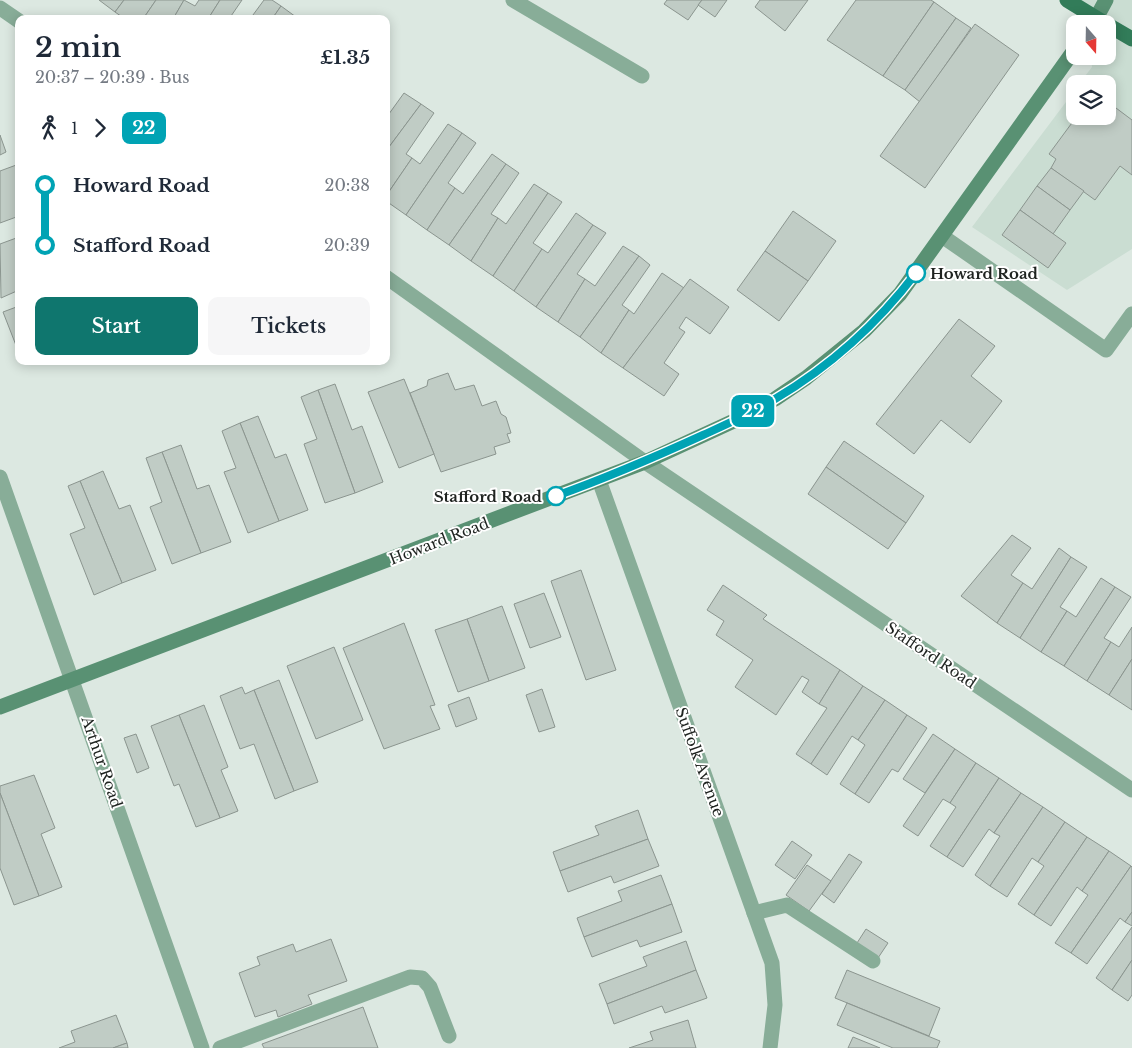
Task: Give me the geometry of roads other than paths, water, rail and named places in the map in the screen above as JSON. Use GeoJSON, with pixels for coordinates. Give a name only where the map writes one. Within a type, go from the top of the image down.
{"type":"FeatureCollection","features":[{"type":"Feature","properties":{"kind":"main road"},"geometry":{"type":"LineString","coordinates":[[1067,0],[1089,15]]}},
{"type":"Feature","properties":{"kind":"main road"},"geometry":{"type":"LineString","coordinates":[[1116,31],[1132,39]]}},
{"type":"Feature","properties":{"kind":"street"},"geometry":{"type":"LineString","coordinates":[[513,0],[642,76]]}},
{"type":"Feature","properties":{"kind":"street"},"geometry":{"type":"LineString","coordinates":[[1103,15],[1106,0]]}},
{"type":"Feature","properties":{"kind":"street"},"geometry":{"type":"LineString","coordinates":[[0,8],[15,18]]}},
{"type":"Feature","properties":{"kind":"street","name":"Howard Road"},"geometry":{"type":"LineString","coordinates":[[0,707],[645,462],[736,420],[775,399],[806,378],[864,331],[900,294],[1066,62]]}},
{"type":"Feature","properties":{"kind":"street"},"geometry":{"type":"LineString","coordinates":[[942,236],[1106,350],[1132,314]]}},
{"type":"Feature","properties":{"kind":"street","name":"Stafford Road"},"geometry":{"type":"LineString","coordinates":[[390,280],[645,462],[1132,790]]}},
{"type":"Feature","properties":{"kind":"street","name":"Arthur Road"},"geometry":{"type":"LineString","coordinates":[[0,477],[202,1048]]}},
{"type":"Feature","properties":{"kind":"street","name":"Suffolk Avenue"},"geometry":{"type":"LineString","coordinates":[[598,480],[772,962],[775,1005],[770,1048]]}},
{"type":"Feature","properties":{"kind":"street"},"geometry":{"type":"LineString","coordinates":[[754,913],[787,905],[873,961]]}},
{"type":"Feature","properties":{"kind":"street"},"geometry":{"type":"LineString","coordinates":[[220,1048],[410,977],[422,978],[430,987],[448,1036]]}},
{"type":"Feature","properties":{"kind":"place","name":"Howard Road"},"geometry":{"type":"Point","coordinates":[916,273]}},
{"type":"Feature","properties":{"kind":"place","name":"Stafford Road"},"geometry":{"type":"Point","coordinates":[556,496]}}]}
